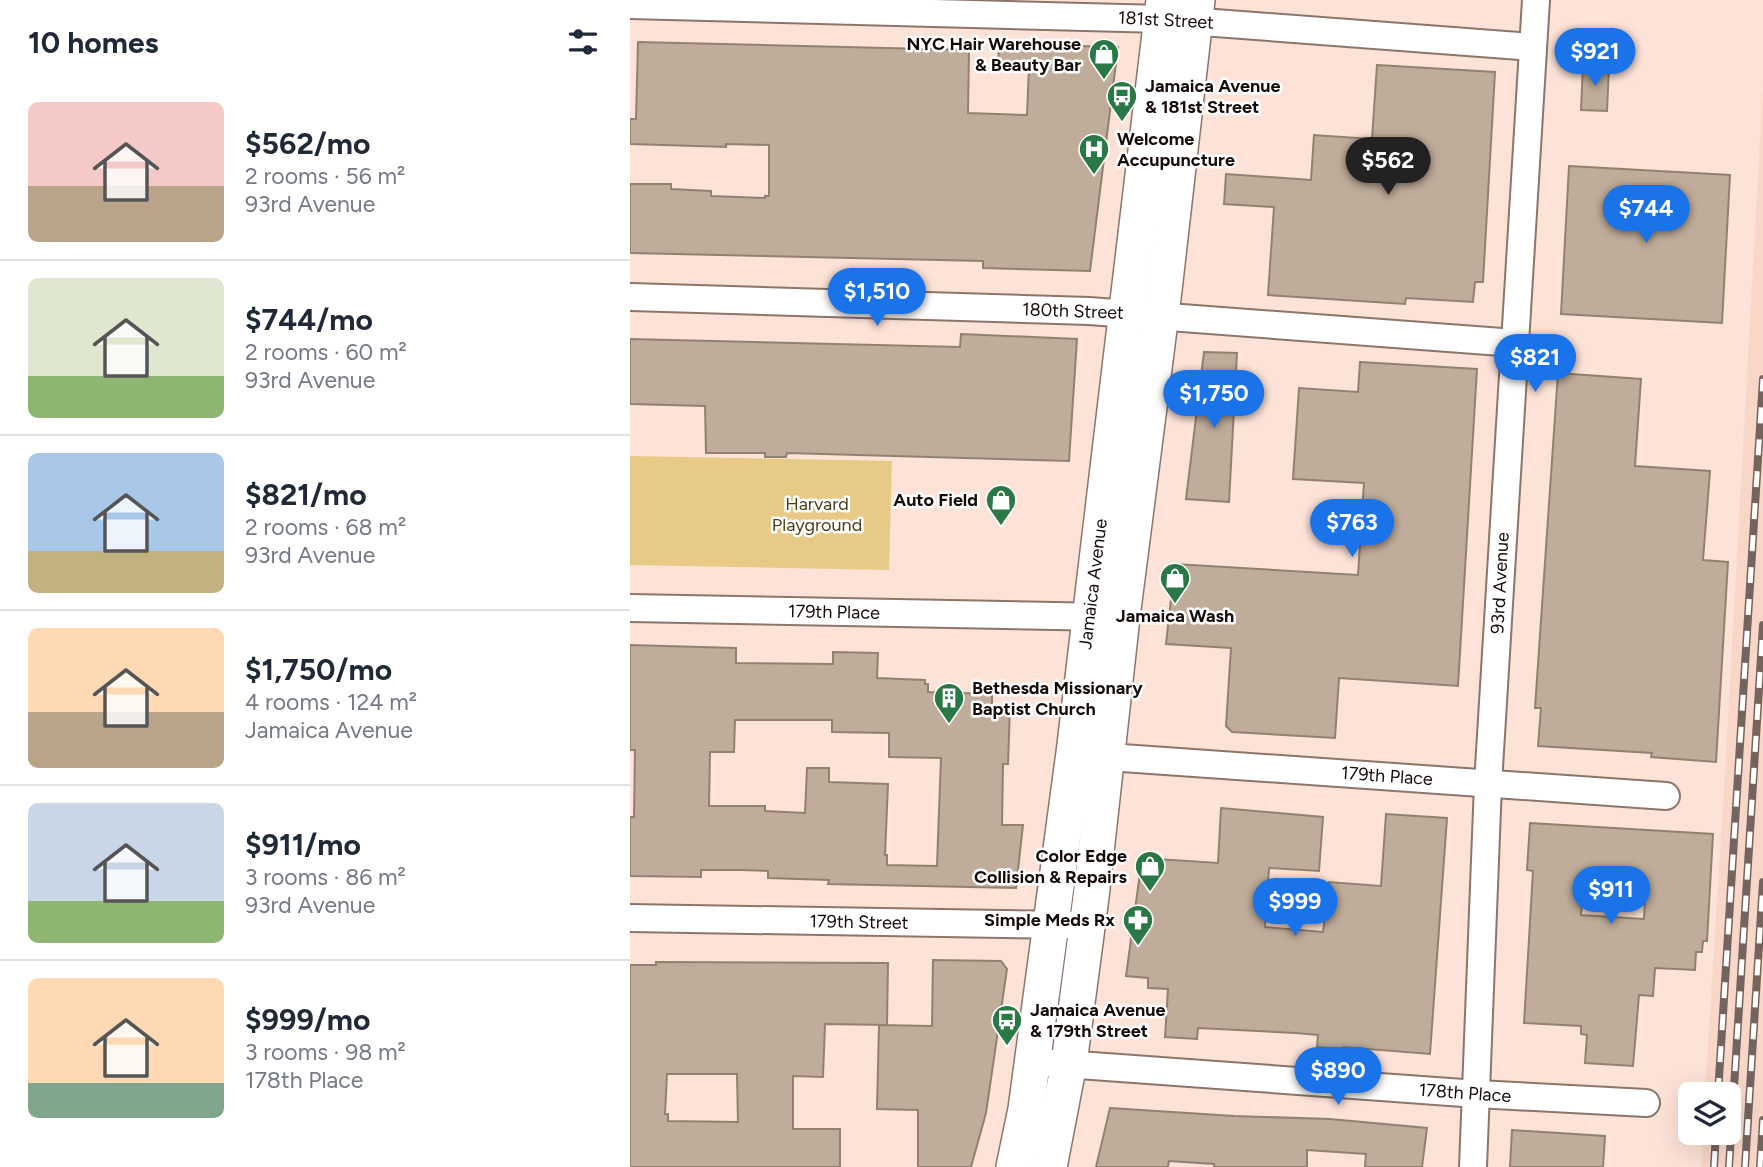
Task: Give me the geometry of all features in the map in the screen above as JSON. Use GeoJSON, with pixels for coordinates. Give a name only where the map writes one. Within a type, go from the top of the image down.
{"type":"FeatureCollection","features":[{"type":"Feature","properties":{"kind":"main road","name":"Jamaica Avenue"},"geometry":{"type":"LineString","coordinates":[[1049,1167],[1069,1063],[1108,757],[1106,617],[1126,313],[1179,10]]}},
{"type":"Feature","properties":{"kind":"main road","name":"Jamaica Avenue"},"geometry":{"type":"LineString","coordinates":[[1014,1167],[1032,1063],[1074,753],[1106,617],[1160,316],[1179,10]]}},
{"type":"Feature","properties":{"kind":"street","name":"93rd Avenue"},"geometry":{"type":"LineString","coordinates":[[1472,1167],[1488,784],[1536,0]]}},
{"type":"Feature","properties":{"kind":"street","name":"181st Street"},"geometry":{"type":"LineString","coordinates":[[630,5],[1179,10],[1533,47]]}},
{"type":"Feature","properties":{"kind":"street","name":"180th Street"},"geometry":{"type":"LineString","coordinates":[[630,297],[1126,313],[1515,343]]}},
{"type":"Feature","properties":{"kind":"street","name":"179th Place"},"geometry":{"type":"LineString","coordinates":[[630,608],[1106,617]]}},
{"type":"Feature","properties":{"kind":"street","name":"179th Place"},"geometry":{"type":"LineString","coordinates":[[1108,757],[1666,796]]}},
{"type":"Feature","properties":{"kind":"street","name":"179th Street"},"geometry":{"type":"LineString","coordinates":[[630,918],[1088,924]]}},
{"type":"Feature","properties":{"kind":"street","name":"178th Place"},"geometry":{"type":"LineString","coordinates":[[1032,1063],[1069,1063],[1477,1094],[1646,1103]]}},
{"type":"Feature","properties":{"kind":"shaded area"},"geometry":{"type":"Polygon","coordinates":[[[1763,87],[1763,1167],[1701,1167],[1702,1145],[1741,1145],[1741,1082],[1706,1082],[1763,87]]]}},
{"type":"Feature","properties":{"kind":"green space","name":"Harvard Playground"},"geometry":{"type":"Polygon","coordinates":[[[630,456],[892,461],[889,570],[630,565],[630,456]]]}},
{"type":"Feature","properties":{"kind":"building"},"geometry":{"type":"Polygon","coordinates":[[[638,42],[969,50],[968,113],[1027,115],[1029,67],[998,67],[999,44],[1118,47],[1090,271],[983,268],[983,261],[630,253],[630,184],[671,184],[671,189],[711,191],[711,196],[769,196],[769,145],[726,144],[726,147],[630,144],[630,119],[636,119],[638,42]]]}},
{"type":"Feature","properties":{"kind":"building"},"geometry":{"type":"Polygon","coordinates":[[[1583,64],[1609,66],[1607,111],[1581,110],[1583,64]]]}},
{"type":"Feature","properties":{"kind":"building"},"geometry":{"type":"Polygon","coordinates":[[[1377,65],[1495,72],[1483,282],[1475,282],[1473,302],[1406,298],[1405,304],[1268,295],[1274,207],[1224,204],[1226,174],[1311,180],[1314,135],[1372,139],[1377,65]]]}},
{"type":"Feature","properties":{"kind":"building"},"geometry":{"type":"Polygon","coordinates":[[[1569,166],[1730,175],[1722,323],[1561,314],[1569,166]]]}},
{"type":"Feature","properties":{"kind":"building"},"geometry":{"type":"Polygon","coordinates":[[[961,334],[1077,339],[1069,461],[787,453],[786,457],[765,457],[765,453],[706,453],[705,406],[630,404],[630,339],[960,347],[961,334]]]}},
{"type":"Feature","properties":{"kind":"building"},"geometry":{"type":"Polygon","coordinates":[[[1204,352],[1237,353],[1229,502],[1186,499],[1204,352]]]}},
{"type":"Feature","properties":{"kind":"building"},"geometry":{"type":"Polygon","coordinates":[[[1360,362],[1477,369],[1458,686],[1339,678],[1335,738],[1232,732],[1226,726],[1231,648],[1166,644],[1175,564],[1358,575],[1364,483],[1293,479],[1299,388],[1358,392],[1360,362]]]}},
{"type":"Feature","properties":{"kind":"building"},"geometry":{"type":"Polygon","coordinates":[[[1558,373],[1641,379],[1635,466],[1710,471],[1703,560],[1728,562],[1716,762],[1651,757],[1652,753],[1538,746],[1541,708],[1535,708],[1558,373]]]}},
{"type":"Feature","properties":{"kind":"building"},"geometry":{"type":"Polygon","coordinates":[[[630,645],[736,648],[736,663],[833,664],[833,652],[878,653],[877,678],[925,680],[928,692],[992,694],[992,706],[1010,706],[1008,764],[1003,764],[1002,825],[1023,825],[1016,888],[828,884],[829,880],[768,878],[768,871],[741,870],[701,870],[701,877],[630,876],[630,817],[634,817],[635,750],[630,750],[630,645]],[[735,720],[734,752],[710,752],[709,806],[765,806],[765,811],[805,813],[807,768],[829,768],[829,782],[888,784],[885,855],[887,865],[937,866],[941,758],[889,757],[889,733],[832,732],[832,720],[735,720]]]}},
{"type":"Feature","properties":{"kind":"building"},"geometry":{"type":"Polygon","coordinates":[[[1221,808],[1323,817],[1319,871],[1269,868],[1265,927],[1323,932],[1329,882],[1381,886],[1386,814],[1447,818],[1430,1054],[1317,1047],[1318,1035],[1295,1033],[1198,1028],[1197,1039],[1165,1037],[1168,989],[1148,988],[1148,978],[1126,976],[1142,858],[1218,863],[1221,808]]]}},
{"type":"Feature","properties":{"kind":"building"},"geometry":{"type":"Polygon","coordinates":[[[1530,823],[1713,834],[1707,941],[1703,941],[1702,952],[1696,952],[1695,970],[1655,968],[1653,996],[1639,995],[1633,1066],[1585,1063],[1587,1035],[1581,1034],[1581,1026],[1524,1023],[1533,871],[1527,870],[1530,823]],[[1585,874],[1581,915],[1644,919],[1646,877],[1585,874]]]}},
{"type":"Feature","properties":{"kind":"building"},"geometry":{"type":"Polygon","coordinates":[[[933,960],[1001,961],[1007,969],[986,1113],[971,1167],[918,1167],[918,1110],[877,1109],[879,1025],[932,1026],[933,960]]]}},
{"type":"Feature","properties":{"kind":"building"},"geometry":{"type":"Polygon","coordinates":[[[656,962],[888,963],[887,1025],[825,1024],[823,1077],[793,1076],[793,1129],[840,1129],[840,1167],[630,1167],[630,965],[656,965],[656,962]],[[667,1074],[665,1114],[668,1114],[668,1121],[738,1122],[737,1074],[667,1074]]]}},
{"type":"Feature","properties":{"kind":"building"},"geometry":{"type":"Polygon","coordinates":[[[1110,1108],[1330,1119],[1427,1128],[1422,1167],[1365,1167],[1366,1154],[1307,1150],[1307,1167],[1214,1167],[1214,1164],[1169,1161],[1168,1167],[1096,1167],[1110,1108]]]}},
{"type":"Feature","properties":{"kind":"building"},"geometry":{"type":"Polygon","coordinates":[[[1512,1130],[1605,1136],[1603,1167],[1510,1167],[1512,1130]]]}},
{"type":"Feature","properties":{"kind":"railway"},"geometry":{"type":"LineString","coordinates":[[1719,1082],[1763,379]]}},
{"type":"Feature","properties":{"kind":"railway"},"geometry":{"type":"LineString","coordinates":[[1729,1167],[1763,625]]}},
{"type":"Feature","properties":{"kind":"railway"},"geometry":{"type":"LineString","coordinates":[[1745,1167],[1763,882]]}},
{"type":"Feature","properties":{"kind":"railway"},"geometry":{"type":"LineString","coordinates":[[1760,1167],[1763,1120]]}},
{"type":"Feature","properties":{"kind":"railway"},"geometry":{"type":"LineString","coordinates":[[1714,1167],[1715,1145]]}},
{"type":"Feature","properties":{"kind":"place","name":"NYC Hair Warehouse & Beauty Bar"},"geometry":{"type":"Point","coordinates":[1104,81]}},
{"type":"Feature","properties":{"kind":"place","name":"Jamaica Avenue & 181st Street"},"geometry":{"type":"Point","coordinates":[1122,123]}},
{"type":"Feature","properties":{"kind":"place","name":"Welcome Accupuncture"},"geometry":{"type":"Point","coordinates":[1094,176]}},
{"type":"Feature","properties":{"kind":"place","name":"Auto Field"},"geometry":{"type":"Point","coordinates":[1001,527]}},
{"type":"Feature","properties":{"kind":"place","name":"Jamaica Wash"},"geometry":{"type":"Point","coordinates":[1175,605]}},
{"type":"Feature","properties":{"kind":"place","name":"Bethesda Missionary Baptist Church"},"geometry":{"type":"Point","coordinates":[949,725]}},
{"type":"Feature","properties":{"kind":"place","name":"Color Edge Collision & Repairs"},"geometry":{"type":"Point","coordinates":[1150,893]}},
{"type":"Feature","properties":{"kind":"place","name":"Simple Meds Rx"},"geometry":{"type":"Point","coordinates":[1138,947]}},
{"type":"Feature","properties":{"kind":"place","name":"Jamaica Avenue & 179th Street"},"geometry":{"type":"Point","coordinates":[1007,1047]}}]}
